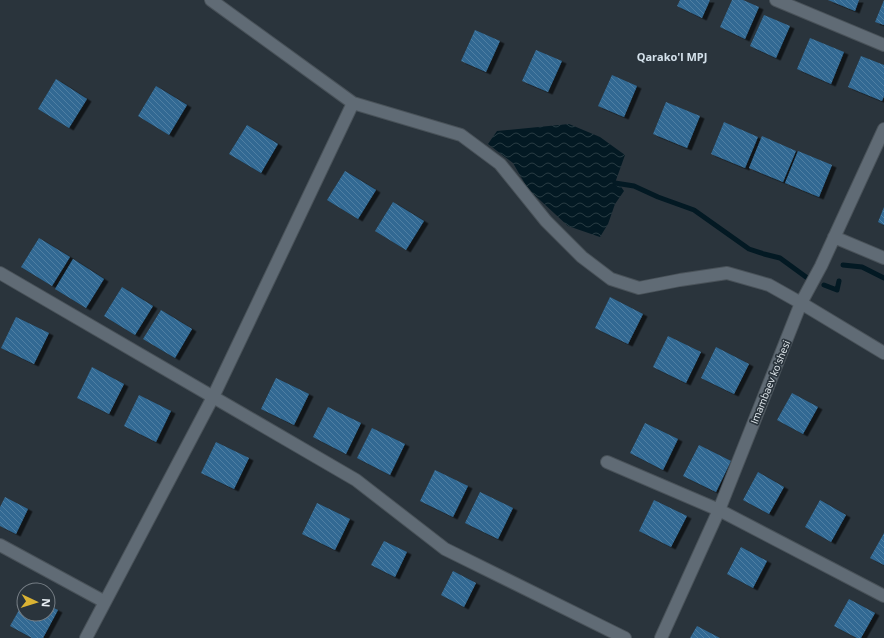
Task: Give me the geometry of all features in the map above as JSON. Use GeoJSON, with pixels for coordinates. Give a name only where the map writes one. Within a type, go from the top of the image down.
{"type":"FeatureCollection","features":[{"type":"Feature","properties":{"kind":"street"},"geometry":{"type":"LineString","coordinates":[[211,0],[353,103],[461,135],[500,164],[546,221],[582,257],[611,279],[639,288],[727,273],[769,285],[802,303],[884,353]]}},
{"type":"Feature","properties":{"kind":"street"},"geometry":{"type":"LineString","coordinates":[[776,0],[884,45]]}},
{"type":"Feature","properties":{"kind":"street"},"geometry":{"type":"LineString","coordinates":[[86,638],[213,397],[353,103]]}},
{"type":"Feature","properties":{"kind":"street","name":"Imambaev ko'shesi"},"geometry":{"type":"LineString","coordinates":[[661,638],[719,510],[802,303],[884,129]]}},
{"type":"Feature","properties":{"kind":"street"},"geometry":{"type":"LineString","coordinates":[[834,237],[884,258]]}},
{"type":"Feature","properties":{"kind":"street"},"geometry":{"type":"LineString","coordinates":[[0,273],[356,480],[445,549],[625,638]]}},
{"type":"Feature","properties":{"kind":"street"},"geometry":{"type":"LineString","coordinates":[[607,462],[719,510],[884,596]]}},
{"type":"Feature","properties":{"kind":"street"},"geometry":{"type":"LineString","coordinates":[[0,545],[105,602]]}},
{"type":"Feature","properties":{"kind":"water"},"geometry":{"type":"Polygon","coordinates":[[[569,124],[600,137],[625,155],[615,183],[619,184],[624,191],[615,204],[608,224],[600,237],[568,226],[528,189],[513,163],[488,144],[497,131],[569,124]]]}},
{"type":"Feature","properties":{"kind":"building"},"geometry":{"type":"Polygon","coordinates":[[[680,0],[710,0],[702,18],[677,6],[680,0]]]}},
{"type":"Feature","properties":{"kind":"building"},"geometry":{"type":"Polygon","coordinates":[[[732,0],[743,0],[759,7],[745,39],[720,27],[732,0]]]}},
{"type":"Feature","properties":{"kind":"building"},"geometry":{"type":"Polygon","coordinates":[[[828,0],[859,0],[855,11],[828,0]]]}},
{"type":"Feature","properties":{"kind":"building"},"geometry":{"type":"Polygon","coordinates":[[[884,0],[884,25],[875,22],[884,0]]]}},
{"type":"Feature","properties":{"kind":"building"},"geometry":{"type":"Polygon","coordinates":[[[764,15],[790,26],[776,58],[750,46],[764,15]]]}},
{"type":"Feature","properties":{"kind":"building"},"geometry":{"type":"Polygon","coordinates":[[[475,30],[500,41],[486,72],[461,61],[475,30]]]}},
{"type":"Feature","properties":{"kind":"building"},"geometry":{"type":"Polygon","coordinates":[[[810,38],[844,52],[831,84],[797,69],[810,38]]]}},
{"type":"Feature","properties":{"kind":"building"},"geometry":{"type":"Polygon","coordinates":[[[536,50],[562,61],[548,92],[522,81],[536,50]]]}},
{"type":"Feature","properties":{"kind":"building"},"geometry":{"type":"Polygon","coordinates":[[[861,56],[884,65],[884,96],[882,101],[848,87],[861,56]]]}},
{"type":"Feature","properties":{"kind":"building"},"geometry":{"type":"Polygon","coordinates":[[[612,75],[637,86],[624,117],[598,106],[612,75]]]}},
{"type":"Feature","properties":{"kind":"building"},"geometry":{"type":"Polygon","coordinates":[[[56,79],[87,99],[69,128],[38,109],[56,79]]]}},
{"type":"Feature","properties":{"kind":"building"},"geometry":{"type":"Polygon","coordinates":[[[156,86],[187,105],[169,135],[138,116],[156,86]]]}},
{"type":"Feature","properties":{"kind":"building"},"geometry":{"type":"Polygon","coordinates":[[[666,102],[700,116],[687,148],[653,134],[666,102]]]}},
{"type":"Feature","properties":{"kind":"building"},"geometry":{"type":"Polygon","coordinates":[[[724,122],[758,137],[745,168],[711,154],[724,122]]]}},
{"type":"Feature","properties":{"kind":"building"},"geometry":{"type":"Polygon","coordinates":[[[247,125],[278,144],[261,173],[229,154],[247,125]]]}},
{"type":"Feature","properties":{"kind":"building"},"geometry":{"type":"Polygon","coordinates":[[[762,136],[796,151],[783,182],[749,168],[762,136]]]}},
{"type":"Feature","properties":{"kind":"building"},"geometry":{"type":"Polygon","coordinates":[[[798,151],[832,165],[819,197],[785,183],[798,151]]]}},
{"type":"Feature","properties":{"kind":"building"},"geometry":{"type":"Polygon","coordinates":[[[345,171],[376,190],[358,219],[327,200],[345,171]]]}},
{"type":"Feature","properties":{"kind":"building"},"geometry":{"type":"Polygon","coordinates":[[[393,202],[424,221],[406,250],[375,231],[393,202]]]}},
{"type":"Feature","properties":{"kind":"building"},"geometry":{"type":"Polygon","coordinates":[[[884,207],[884,225],[878,222],[884,207]]]}},
{"type":"Feature","properties":{"kind":"building"},"geometry":{"type":"Polygon","coordinates":[[[39,238],[70,257],[52,286],[21,267],[39,238]]]}},
{"type":"Feature","properties":{"kind":"building"},"geometry":{"type":"Polygon","coordinates":[[[73,259],[104,279],[86,308],[55,289],[73,259]]]}},
{"type":"Feature","properties":{"kind":"building"},"geometry":{"type":"Polygon","coordinates":[[[122,287],[153,306],[135,335],[104,316],[122,287]]]}},
{"type":"Feature","properties":{"kind":"building"},"geometry":{"type":"Polygon","coordinates":[[[610,297],[643,314],[628,344],[595,328],[610,297]]]}},
{"type":"Feature","properties":{"kind":"building"},"geometry":{"type":"Polygon","coordinates":[[[161,310],[192,329],[175,358],[143,339],[161,310]]]}},
{"type":"Feature","properties":{"kind":"building"},"geometry":{"type":"Polygon","coordinates":[[[16,317],[49,333],[34,364],[1,348],[16,317]]]}},
{"type":"Feature","properties":{"kind":"building"},"geometry":{"type":"Polygon","coordinates":[[[668,336],[701,352],[686,383],[653,367],[668,336]]]}},
{"type":"Feature","properties":{"kind":"building"},"geometry":{"type":"Polygon","coordinates":[[[716,347],[749,364],[734,394],[701,378],[716,347]]]}},
{"type":"Feature","properties":{"kind":"building"},"geometry":{"type":"Polygon","coordinates":[[[92,367],[124,384],[109,414],[77,398],[92,367]]]}},
{"type":"Feature","properties":{"kind":"building"},"geometry":{"type":"Polygon","coordinates":[[[276,378],[309,394],[294,425],[261,409],[276,378]]]}},
{"type":"Feature","properties":{"kind":"building"},"geometry":{"type":"Polygon","coordinates":[[[792,393],[818,407],[803,434],[777,420],[792,393]]]}},
{"type":"Feature","properties":{"kind":"building"},"geometry":{"type":"Polygon","coordinates":[[[139,395],[171,411],[156,442],[124,426],[139,395]]]}},
{"type":"Feature","properties":{"kind":"building"},"geometry":{"type":"Polygon","coordinates":[[[328,407],[361,423],[346,454],[313,437],[328,407]]]}},
{"type":"Feature","properties":{"kind":"building"},"geometry":{"type":"Polygon","coordinates":[[[645,423],[678,439],[663,470],[630,453],[645,423]]]}},
{"type":"Feature","properties":{"kind":"building"},"geometry":{"type":"Polygon","coordinates":[[[372,428],[405,444],[390,475],[357,458],[372,428]]]}},
{"type":"Feature","properties":{"kind":"building"},"geometry":{"type":"Polygon","coordinates":[[[216,442],[249,458],[234,489],[201,473],[216,442]]]}},
{"type":"Feature","properties":{"kind":"building"},"geometry":{"type":"Polygon","coordinates":[[[699,445],[731,461],[716,492],[683,476],[699,445]]]}},
{"type":"Feature","properties":{"kind":"building"},"geometry":{"type":"Polygon","coordinates":[[[435,470],[468,486],[453,517],[420,501],[435,470]]]}},
{"type":"Feature","properties":{"kind":"building"},"geometry":{"type":"Polygon","coordinates":[[[758,472],[784,487],[769,514],[743,500],[758,472]]]}},
{"type":"Feature","properties":{"kind":"building"},"geometry":{"type":"Polygon","coordinates":[[[480,492],[513,508],[498,539],[465,523],[480,492]]]}},
{"type":"Feature","properties":{"kind":"building"},"geometry":{"type":"Polygon","coordinates":[[[5,497],[28,509],[16,534],[0,526],[0,507],[5,497]]]}},
{"type":"Feature","properties":{"kind":"building"},"geometry":{"type":"Polygon","coordinates":[[[654,500],[687,516],[671,547],[639,531],[654,500]]]}},
{"type":"Feature","properties":{"kind":"building"},"geometry":{"type":"Polygon","coordinates":[[[820,500],[846,515],[831,542],[805,527],[820,500]]]}},
{"type":"Feature","properties":{"kind":"building"},"geometry":{"type":"Polygon","coordinates":[[[317,503],[350,519],[335,550],[302,534],[317,503]]]}},
{"type":"Feature","properties":{"kind":"building"},"geometry":{"type":"Polygon","coordinates":[[[884,533],[884,565],[870,558],[884,533]]]}},
{"type":"Feature","properties":{"kind":"building"},"geometry":{"type":"Polygon","coordinates":[[[384,541],[407,552],[395,577],[371,565],[384,541]]]}},
{"type":"Feature","properties":{"kind":"building"},"geometry":{"type":"Polygon","coordinates":[[[741,547],[767,561],[753,588],[727,574],[741,547]]]}},
{"type":"Feature","properties":{"kind":"building"},"geometry":{"type":"Polygon","coordinates":[[[453,571],[476,583],[464,607],[441,595],[453,571]]]}},
{"type":"Feature","properties":{"kind":"building"},"geometry":{"type":"Polygon","coordinates":[[[849,599],[875,613],[861,638],[857,638],[834,626],[849,599]]]}},
{"type":"Feature","properties":{"kind":"building"},"geometry":{"type":"Polygon","coordinates":[[[16,615],[16,622],[52,622],[43,638],[32,638],[10,626],[16,615]]]}},
{"type":"Feature","properties":{"kind":"building"},"geometry":{"type":"Polygon","coordinates":[[[697,626],[720,638],[690,638],[697,626]]]}},
{"type":"Feature","properties":{"kind":"waterway"},"geometry":{"type":"LineString","coordinates":[[615,183],[634,186],[658,197],[694,210],[749,249],[780,258],[806,277]]}},
{"type":"Feature","properties":{"kind":"waterway"},"geometry":{"type":"LineString","coordinates":[[843,265],[862,267],[884,278]]}},
{"type":"Feature","properties":{"kind":"waterway"},"geometry":{"type":"LineString","coordinates":[[824,285],[837,290],[839,281]]}},
{"type":"Feature","properties":{"kind":"district","name":"Qarako'l MPJ"},"geometry":{"type":"Point","coordinates":[672,57]}}]}
